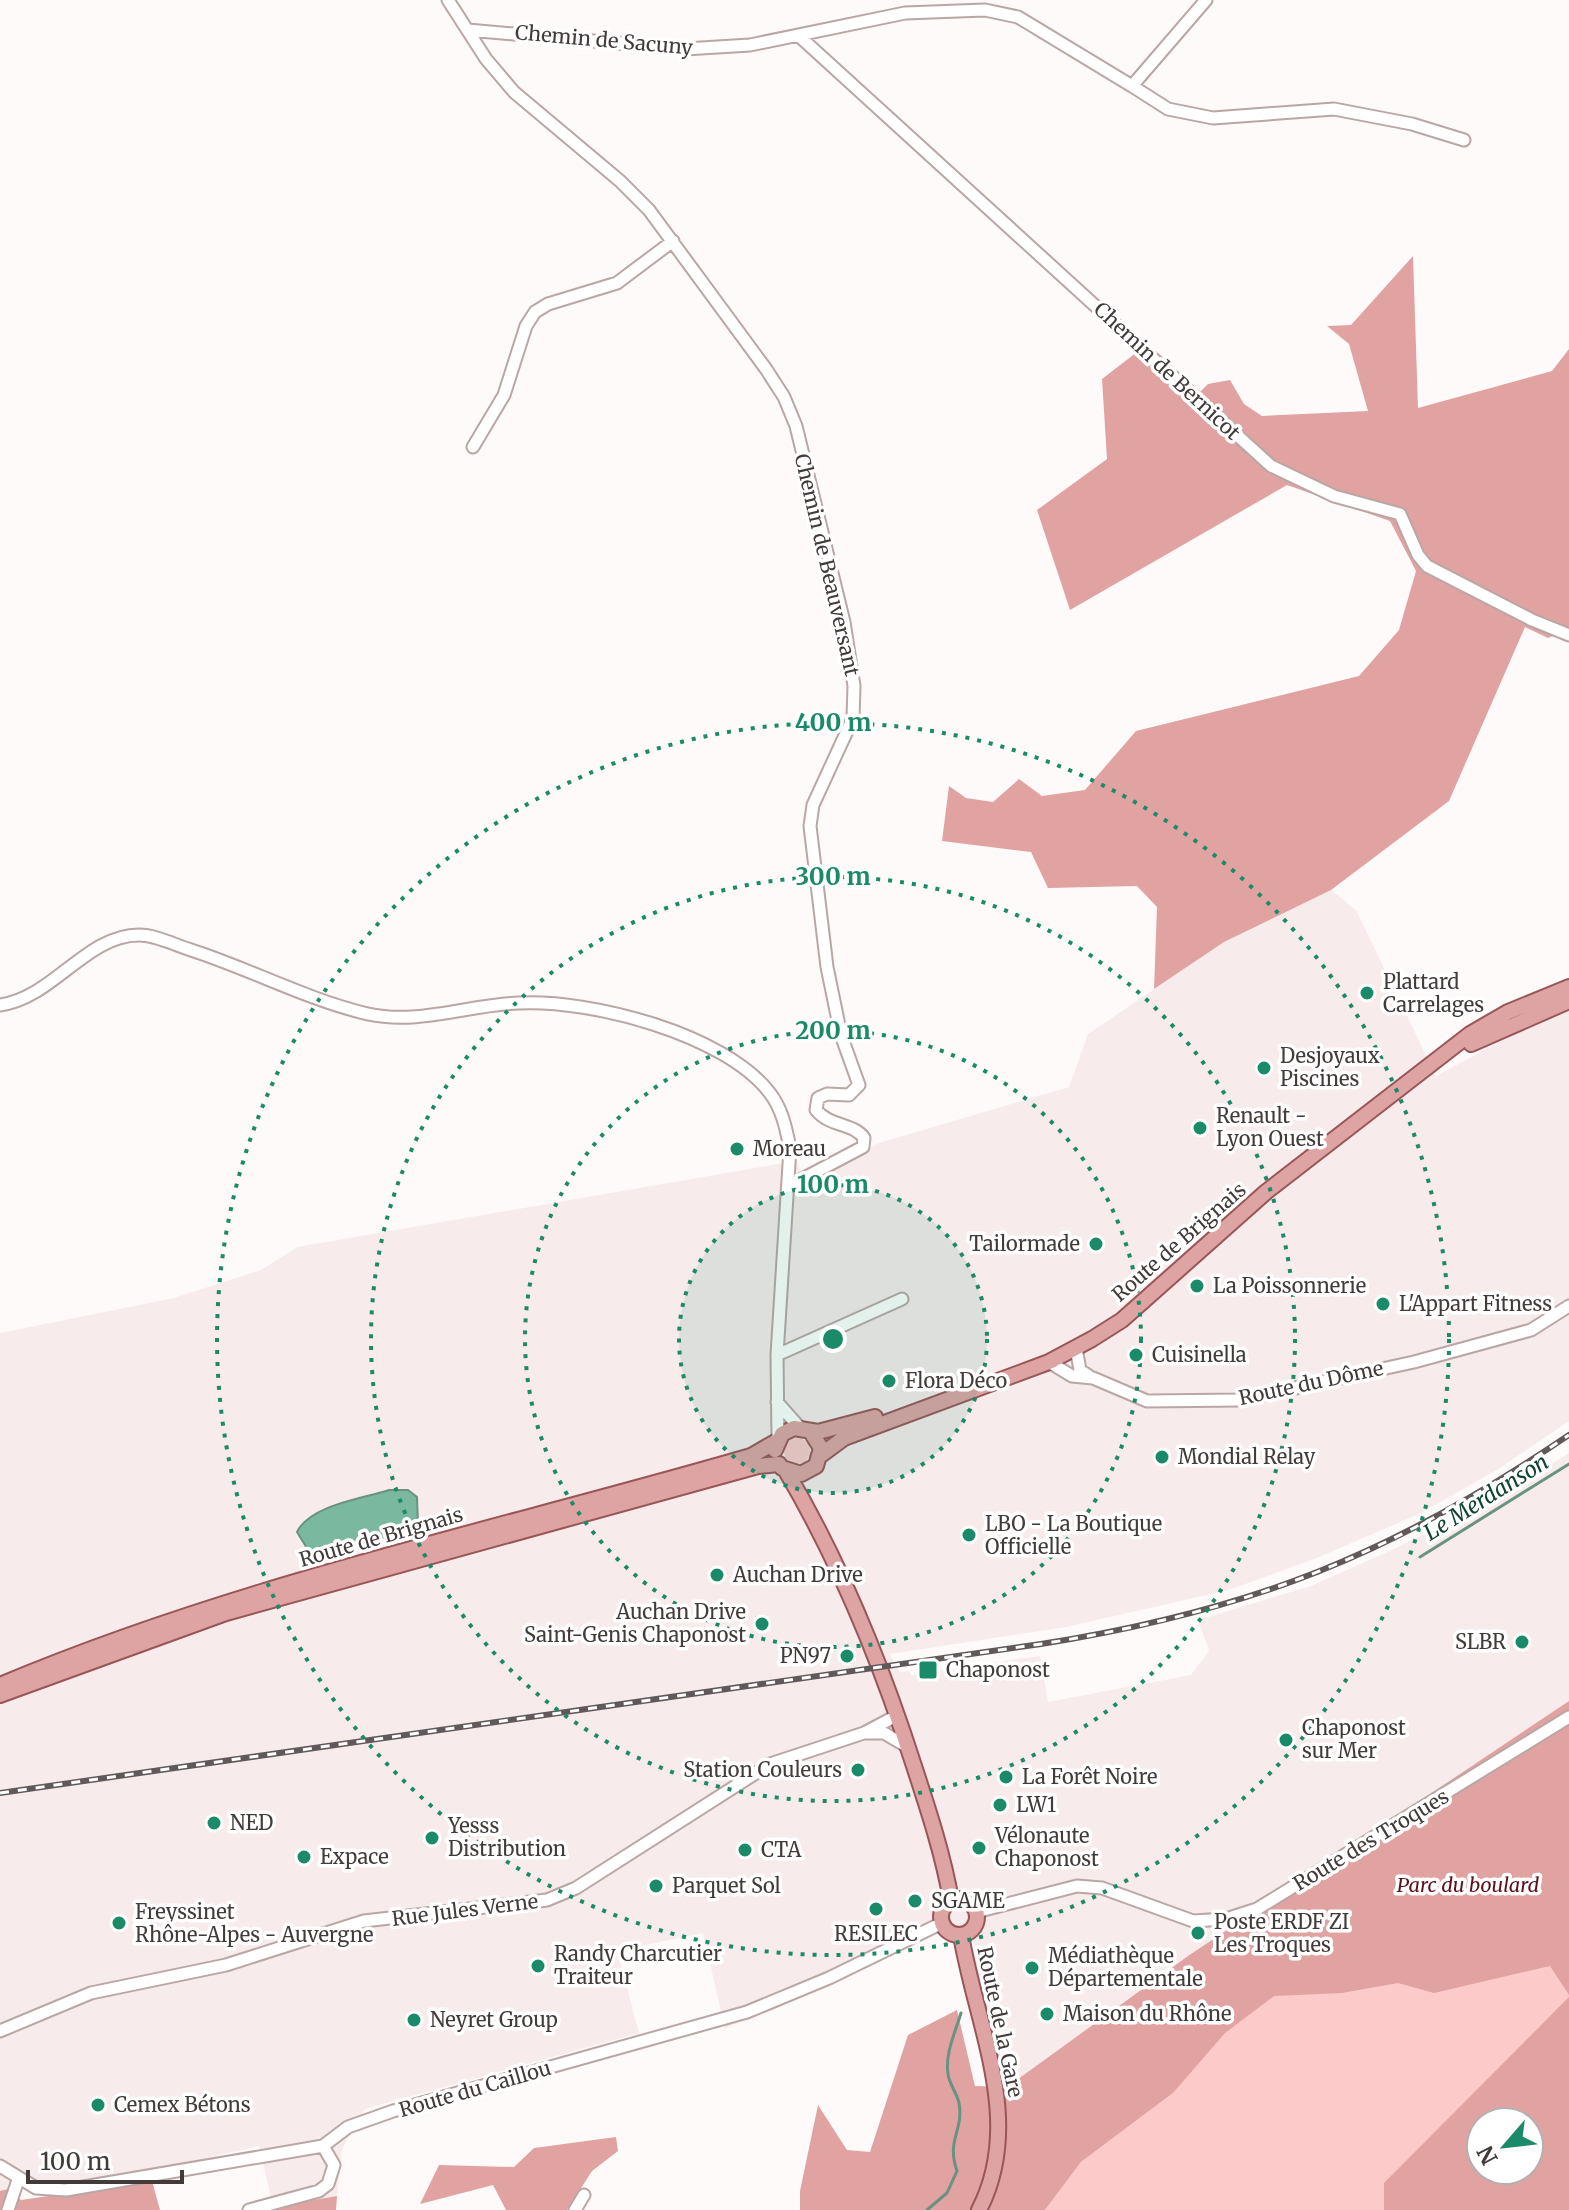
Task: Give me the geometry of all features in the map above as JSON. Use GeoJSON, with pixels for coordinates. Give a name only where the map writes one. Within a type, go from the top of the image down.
{"type":"FeatureCollection","features":[{"type":"Feature","properties":{"kind":"main road","name":"Route de Brignais"},"geometry":{"type":"LineString","coordinates":[[821,1455],[844,1438],[1049,1362],[1122,1320],[1266,1192],[1470,1034],[1508,1012],[1569,987]]}},
{"type":"Feature","properties":{"kind":"main road","name":"Route de Brignais"},"geometry":{"type":"LineString","coordinates":[[1436,1063],[1515,1022],[1569,1001]]}},
{"type":"Feature","properties":{"kind":"main road","name":"Route de Brignais"},"geometry":{"type":"LineString","coordinates":[[806,1430],[923,1407]]}},
{"type":"Feature","properties":{"kind":"main road"},"geometry":{"type":"LineString","coordinates":[[806,1505],[811,1470],[821,1455],[819,1442],[806,1430],[788,1430],[778,1440],[775,1453],[806,1505],[861,1620],[925,1791],[951,1900]]}},
{"type":"Feature","properties":{"kind":"main road","name":"Route de Brignais"},"geometry":{"type":"LineString","coordinates":[[0,1685],[167,1620],[474,1531],[751,1456],[778,1440]]}},
{"type":"Feature","properties":{"kind":"main road","name":"Route de Brignais"},"geometry":{"type":"LineString","coordinates":[[0,1695],[226,1613],[758,1466],[782,1468]]}},
{"type":"Feature","properties":{"kind":"main road"},"geometry":{"type":"LineString","coordinates":[[782,1468],[796,1474],[811,1470]]}},
{"type":"Feature","properties":{"kind":"main road"},"geometry":{"type":"LineString","coordinates":[[861,1620],[883,1653],[901,1693],[925,1773],[925,1791]]}},
{"type":"Feature","properties":{"kind":"main road"},"geometry":{"type":"LineString","coordinates":[[951,1900],[966,1900],[976,1912],[972,1929],[961,1935],[949,1932],[942,1923],[943,1907],[951,1900]]}},
{"type":"Feature","properties":{"kind":"main road","name":"Route de la Gare"},"geometry":{"type":"LineString","coordinates":[[961,1935],[994,2079],[999,2117],[994,2170],[979,2210]]}},
{"type":"Feature","properties":{"kind":"street","name":"Chemin de Beauversant"},"geometry":{"type":"LineString","coordinates":[[448,0],[514,92],[620,181],[673,241],[784,397],[796,426],[844,622],[854,686],[853,718],[813,805],[810,826],[827,967],[841,1035],[858,1073],[859,1085],[849,1095],[827,1094],[818,1098],[816,1110],[825,1120],[860,1132],[864,1138],[863,1147],[789,1186]]}},
{"type":"Feature","properties":{"kind":"street"},"geometry":{"type":"LineString","coordinates":[[1132,86],[1206,0]]}},
{"type":"Feature","properties":{"kind":"street","name":"Chemin de Sacuny"},"geometry":{"type":"LineString","coordinates":[[468,30],[685,49],[750,45],[905,13],[985,10],[1018,17],[1168,109],[1213,118],[1334,109],[1412,124],[1464,140]]}},
{"type":"Feature","properties":{"kind":"street","name":"Chemin de Bernicot"},"geometry":{"type":"LineString","coordinates":[[799,36],[1271,466],[1334,496],[1400,514],[1418,555],[1427,566],[1569,635]]}},
{"type":"Feature","properties":{"kind":"street"},"geometry":{"type":"LineString","coordinates":[[473,447],[504,395],[526,326],[535,312],[548,304],[617,283],[673,241]]}},
{"type":"Feature","properties":{"kind":"street"},"geometry":{"type":"LineString","coordinates":[[0,1005],[41,989],[110,942],[138,935],[257,972],[369,1014],[409,1018],[523,1002],[593,1010],[688,1034],[756,1077],[771,1093],[786,1127],[790,1148],[777,1355],[778,1440]]}},
{"type":"Feature","properties":{"kind":"street"},"geometry":{"type":"LineString","coordinates":[[777,1355],[902,1299]]}},
{"type":"Feature","properties":{"kind":"street","name":"Route du Dôme"},"geometry":{"type":"LineString","coordinates":[[1049,1362],[1072,1376],[1093,1378],[1147,1401],[1240,1400],[1414,1362],[1531,1330],[1569,1306]]}},
{"type":"Feature","properties":{"kind":"street"},"geometry":{"type":"LineString","coordinates":[[1076,1348],[1080,1370],[1093,1378]]}},
{"type":"Feature","properties":{"kind":"street"},"geometry":{"type":"LineString","coordinates":[[777,1402],[806,1430]]}},
{"type":"Feature","properties":{"kind":"street","name":"Rue Jules Verne"},"geometry":{"type":"LineString","coordinates":[[0,2031],[91,1993],[226,1965],[364,1921],[547,1900],[576,1888],[770,1764],[864,1733],[898,1715]]}},
{"type":"Feature","properties":{"kind":"street","name":"Route des Troques"},"geometry":{"type":"LineString","coordinates":[[976,1912],[1077,1886],[1102,1888],[1193,1921],[1226,1919],[1257,1909],[1569,1717]]}},
{"type":"Feature","properties":{"kind":"street"},"geometry":{"type":"LineString","coordinates":[[864,1733],[884,1733],[908,1747]]}},
{"type":"Feature","properties":{"kind":"street","name":"Route du Caillou"},"geometry":{"type":"LineString","coordinates":[[0,2166],[18,2180],[36,2188],[66,2190],[323,2146],[348,2127],[393,2111],[726,2018],[802,1990],[942,1923]]}},
{"type":"Feature","properties":{"kind":"street"},"geometry":{"type":"LineString","coordinates":[[249,2210],[319,2191],[328,2184],[334,2165],[323,2146]]}},
{"type":"Feature","properties":{"kind":"street"},"geometry":{"type":"LineString","coordinates":[[8,2210],[18,2180]]}},
{"type":"Feature","properties":{"kind":"street"},"geometry":{"type":"LineString","coordinates":[[575,2210],[584,2195]]}},
{"type":"Feature","properties":{"kind":"shaded area"},"geometry":{"type":"Polygon","coordinates":[[[1331,890],[1356,910],[1436,1076],[1550,1015],[1569,1010],[1569,1421],[1500,1468],[1421,1513],[1317,1558],[1229,1590],[1066,1627],[890,1654],[900,1672],[910,1671],[911,1675],[920,1674],[921,1677],[940,1674],[940,1670],[1040,1656],[1048,1702],[1191,1675],[1209,1651],[1198,1620],[1311,1586],[1385,1553],[1487,1504],[1569,1453],[1569,1704],[1188,1956],[1007,2087],[975,1966],[974,1942],[924,1924],[725,2029],[703,1933],[617,1951],[639,2033],[365,2109],[342,2149],[337,2196],[273,2207],[259,2146],[119,2177],[67,2184],[43,2182],[0,2191],[0,1333],[174,1298],[261,1270],[297,1247],[796,1161],[806,1181],[879,1143],[1069,1087],[1088,1034],[1224,942],[1331,890]]]}},
{"type":"Feature","properties":{"kind":"shaded area"},"geometry":{"type":"Polygon","coordinates":[[[389,1490],[408,1490],[417,1497],[418,1523],[413,1529],[324,1554],[310,1553],[297,1532],[313,1515],[325,1509],[389,1490]]]}},
{"type":"Feature","properties":{"kind":"green space"},"geometry":{"type":"Polygon","coordinates":[[[1413,256],[1418,408],[1552,371],[1569,349],[1569,628],[1548,638],[1525,627],[1449,801],[1331,890],[1224,942],[1154,989],[1157,907],[1137,886],[1048,888],[1031,852],[942,841],[949,786],[966,798],[993,802],[1019,779],[1042,796],[1085,790],[1136,731],[1359,676],[1399,630],[1416,571],[1390,521],[1287,485],[1070,610],[1037,510],[1107,459],[1102,379],[1137,352],[1192,400],[1208,384],[1230,380],[1244,404],[1262,416],[1368,411],[1349,344],[1327,326],[1351,325],[1413,256]]]}},
{"type":"Feature","properties":{"kind":"green space"},"geometry":{"type":"Polygon","coordinates":[[[797,1438],[806,1442],[810,1451],[806,1460],[797,1464],[788,1460],[784,1451],[788,1442],[797,1438]]]}},
{"type":"Feature","properties":{"kind":"green space","name":"Parc du boulard"},"geometry":{"type":"Polygon","coordinates":[[[1569,1701],[1569,1995],[1550,1966],[1434,1993],[1398,1983],[1342,1993],[1274,1996],[1225,2033],[1173,2093],[1081,2162],[1045,2210],[800,2210],[800,2191],[818,2105],[847,2150],[870,2152],[908,2035],[957,2010],[975,2086],[1007,2087],[1188,1956],[1569,1701]]]}},
{"type":"Feature","properties":{"kind":"green space"},"geometry":{"type":"Polygon","coordinates":[[[1569,1717],[1569,2210],[1045,2210],[1081,2162],[1173,2093],[1188,1956],[1569,1717]]]}},
{"type":"Feature","properties":{"kind":"green space"},"geometry":{"type":"Polygon","coordinates":[[[1569,1997],[1569,2210],[1384,2210],[1384,2183],[1569,1997]]]}},
{"type":"Feature","properties":{"kind":"green space"},"geometry":{"type":"Polygon","coordinates":[[[616,2137],[618,2151],[592,2171],[567,2210],[506,2210],[493,2185],[420,2204],[439,2165],[514,2167],[534,2148],[616,2137]]]}},
{"type":"Feature","properties":{"kind":"green space"},"geometry":{"type":"Polygon","coordinates":[[[152,2181],[160,2210],[0,2210],[0,2191],[8,2189],[21,2200],[152,2181]]]}},
{"type":"Feature","properties":{"kind":"green space"},"geometry":{"type":"Polygon","coordinates":[[[337,2196],[336,2210],[265,2210],[273,2207],[337,2196]]]}},
{"type":"Feature","properties":{"kind":"waterway","name":"Le Merdanson"},"geometry":{"type":"LineString","coordinates":[[1420,1557],[1569,1464]]}},
{"type":"Feature","properties":{"kind":"waterway"},"geometry":{"type":"LineString","coordinates":[[927,2210],[947,2193],[957,2171],[953,2151],[960,2113],[947,2066],[961,2013]]}},
{"type":"Feature","properties":{"kind":"railway"},"geometry":{"type":"LineString","coordinates":[[0,1793],[1041,1644],[1117,1630],[1254,1595],[1318,1572],[1442,1513],[1569,1435]]}},
{"type":"Feature","properties":{"kind":"place","name":"Plattard Carrelages"},"geometry":{"type":"Point","coordinates":[1367,993]}},
{"type":"Feature","properties":{"kind":"place","name":"Desjoyaux Piscines"},"geometry":{"type":"Point","coordinates":[1264,1068]}},
{"type":"Feature","properties":{"kind":"place","name":"Renault - Lyon Ouest"},"geometry":{"type":"Point","coordinates":[1200,1128]}},
{"type":"Feature","properties":{"kind":"place","name":"Moreau"},"geometry":{"type":"Point","coordinates":[737,1149]}},
{"type":"Feature","properties":{"kind":"place","name":"Tailormade"},"geometry":{"type":"Point","coordinates":[1096,1244]}},
{"type":"Feature","properties":{"kind":"place","name":"La Poissonnerie"},"geometry":{"type":"Point","coordinates":[1197,1286]}},
{"type":"Feature","properties":{"kind":"place","name":"L'Appart Fitness"},"geometry":{"type":"Point","coordinates":[1383,1304]}},
{"type":"Feature","properties":{"kind":"place","name":"Cuisinella"},"geometry":{"type":"Point","coordinates":[1136,1355]}},
{"type":"Feature","properties":{"kind":"place","name":"Flora Déco"},"geometry":{"type":"Point","coordinates":[889,1381]}},
{"type":"Feature","properties":{"kind":"place","name":"Mondial Relay"},"geometry":{"type":"Point","coordinates":[1162,1457]}},
{"type":"Feature","properties":{"kind":"place","name":"LBO - La Boutique Officielle"},"geometry":{"type":"Point","coordinates":[969,1535]}},
{"type":"Feature","properties":{"kind":"place","name":"Auchan Drive"},"geometry":{"type":"Point","coordinates":[717,1575]}},
{"type":"Feature","properties":{"kind":"place","name":"Auchan Drive Saint-Genis Chaponost"},"geometry":{"type":"Point","coordinates":[762,1624]}},
{"type":"Feature","properties":{"kind":"place","name":"SLBR"},"geometry":{"type":"Point","coordinates":[1522,1642]}},
{"type":"Feature","properties":{"kind":"place","name":"PN97"},"geometry":{"type":"Point","coordinates":[847,1656]}},
{"type":"Feature","properties":{"kind":"place","name":"Chaponost"},"geometry":{"type":"Point","coordinates":[928,1670]}},
{"type":"Feature","properties":{"kind":"place","name":"Chaponost sur Mer"},"geometry":{"type":"Point","coordinates":[1286,1740]}},
{"type":"Feature","properties":{"kind":"place","name":"Station Couleurs"},"geometry":{"type":"Point","coordinates":[858,1770]}},
{"type":"Feature","properties":{"kind":"place","name":"La Forêt Noire"},"geometry":{"type":"Point","coordinates":[1006,1777]}},
{"type":"Feature","properties":{"kind":"place","name":"LW1"},"geometry":{"type":"Point","coordinates":[1000,1805]}},
{"type":"Feature","properties":{"kind":"place","name":"NED"},"geometry":{"type":"Point","coordinates":[214,1823]}},
{"type":"Feature","properties":{"kind":"place","name":"Yesss Distribution"},"geometry":{"type":"Point","coordinates":[432,1838]}},
{"type":"Feature","properties":{"kind":"place","name":"Vélonaute Chaponost"},"geometry":{"type":"Point","coordinates":[979,1848]}},
{"type":"Feature","properties":{"kind":"place","name":"CTA"},"geometry":{"type":"Point","coordinates":[745,1850]}},
{"type":"Feature","properties":{"kind":"place","name":"Expace"},"geometry":{"type":"Point","coordinates":[304,1857]}},
{"type":"Feature","properties":{"kind":"place","name":"Parquet Sol"},"geometry":{"type":"Point","coordinates":[656,1886]}},
{"type":"Feature","properties":{"kind":"place","name":"SGAME"},"geometry":{"type":"Point","coordinates":[915,1901]}},
{"type":"Feature","properties":{"kind":"place","name":"RESILEC"},"geometry":{"type":"Point","coordinates":[876,1909]}},
{"type":"Feature","properties":{"kind":"place","name":"Freyssinet Rhône-Alpes - Auvergne"},"geometry":{"type":"Point","coordinates":[119,1923]}},
{"type":"Feature","properties":{"kind":"place","name":"Poste ERDF ZI Les Troques"},"geometry":{"type":"Point","coordinates":[1198,1933]}},
{"type":"Feature","properties":{"kind":"place","name":"Randy Charcutier Traiteur"},"geometry":{"type":"Point","coordinates":[538,1966]}},
{"type":"Feature","properties":{"kind":"place","name":"Médiathèque Départementale"},"geometry":{"type":"Point","coordinates":[1032,1968]}},
{"type":"Feature","properties":{"kind":"place","name":"Maison du Rhône"},"geometry":{"type":"Point","coordinates":[1047,2014]}},
{"type":"Feature","properties":{"kind":"place","name":"Neyret Group"},"geometry":{"type":"Point","coordinates":[414,2020]}},
{"type":"Feature","properties":{"kind":"place","name":"Cemex Bétons"},"geometry":{"type":"Point","coordinates":[98,2105]}}]}
